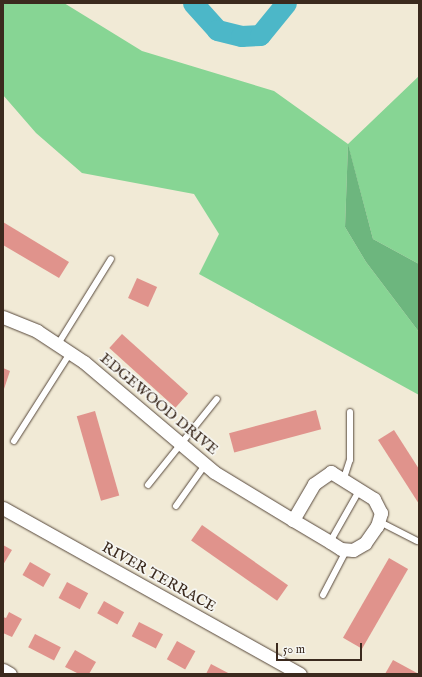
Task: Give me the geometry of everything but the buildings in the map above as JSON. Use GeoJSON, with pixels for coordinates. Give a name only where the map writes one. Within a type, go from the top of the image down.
{"type":"FeatureCollection","features":[{"type":"Feature","properties":{"kind":"street","name":"EDGEWOOD DRIVE"},"geometry":{"type":"LineString","coordinates":[[3,316],[58,344],[84,362],[204,464],[330,542],[347,549]]}},
{"type":"Feature","properties":{"kind":"street"},"geometry":{"type":"LineString","coordinates":[[293,520],[314,484],[327,472],[332,472],[344,478],[377,502],[381,513],[365,543],[356,549],[347,549]]}},
{"type":"Feature","properties":{"kind":"street","name":"RIVER TERRACE"},"geometry":{"type":"LineString","coordinates":[[3,508],[300,674]]}},
{"type":"Feature","properties":{"kind":"street"},"geometry":{"type":"LineString","coordinates":[[3,670],[10,674]]}},
{"type":"Feature","properties":{"kind":"lane"},"geometry":{"type":"LineString","coordinates":[[58,344],[111,259]]}},
{"type":"Feature","properties":{"kind":"lane"},"geometry":{"type":"LineString","coordinates":[[14,441],[70,353]]}},
{"type":"Feature","properties":{"kind":"lane"},"geometry":{"type":"LineString","coordinates":[[148,485],[217,399]]}},
{"type":"Feature","properties":{"kind":"lane"},"geometry":{"type":"LineString","coordinates":[[344,478],[350,460],[350,412]]}},
{"type":"Feature","properties":{"kind":"lane"},"geometry":{"type":"LineString","coordinates":[[176,506],[204,464]]}},
{"type":"Feature","properties":{"kind":"lane"},"geometry":{"type":"LineString","coordinates":[[330,542],[360,489]]}},
{"type":"Feature","properties":{"kind":"lane"},"geometry":{"type":"LineString","coordinates":[[378,521],[417,541]]}},
{"type":"Feature","properties":{"kind":"lane"},"geometry":{"type":"LineString","coordinates":[[323,595],[347,549]]}},
{"type":"Feature","properties":{"kind":"green space"},"geometry":{"type":"Polygon","coordinates":[[[3,3],[64,3],[142,51],[274,91],[348,144],[419,76],[419,264],[373,239],[348,145],[345,227],[366,262],[419,332],[419,395],[199,274],[219,234],[194,194],[82,173],[36,133],[3,95],[3,3]]]}},
{"type":"Feature","properties":{"kind":"green space"},"geometry":{"type":"Polygon","coordinates":[[[348,144],[373,239],[419,264],[419,332],[366,262],[345,227],[348,144]]]}},
{"type":"Feature","properties":{"kind":"waterway"},"geometry":{"type":"LineString","coordinates":[[193,3],[217,30],[241,36],[260,35],[286,3]]}}]}
